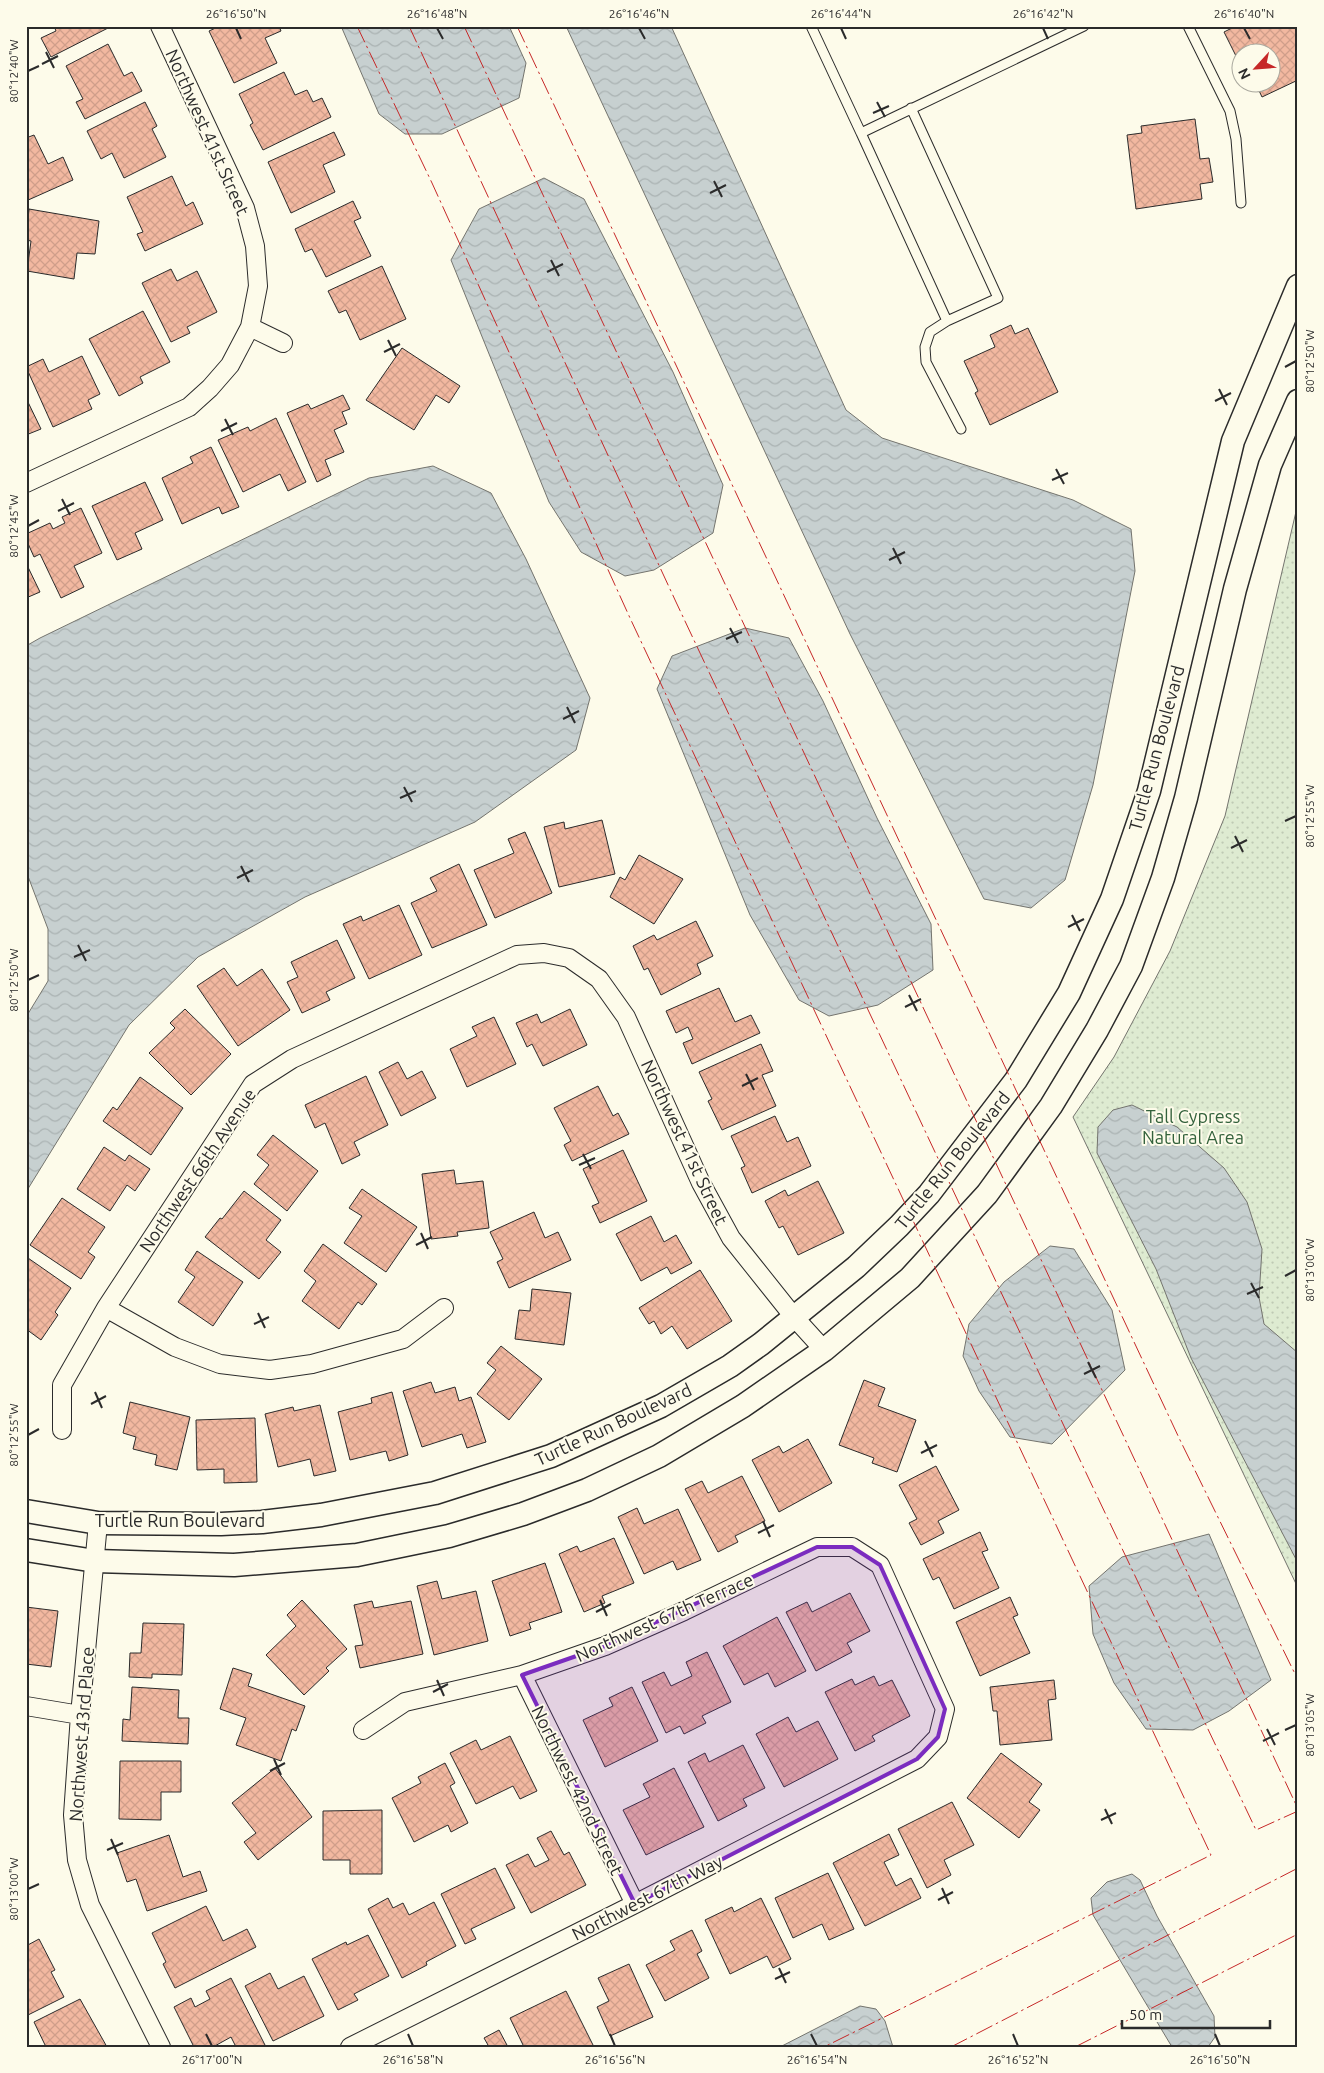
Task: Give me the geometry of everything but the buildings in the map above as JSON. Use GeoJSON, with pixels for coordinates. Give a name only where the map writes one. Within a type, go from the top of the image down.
{"type":"FeatureCollection","features":[{"type":"Feature","properties":{"kind":"street","name":"Northwest 41st Street"},"geometry":{"type":"LineString","coordinates":[[26,483],[189,407],[210,388],[230,365],[250,327],[258,286],[255,246],[246,208],[160,26]]}},
{"type":"Feature","properties":{"kind":"street","name":"Turtle Run Boulevard"},"geometry":{"type":"LineString","coordinates":[[26,1511],[98,1523],[222,1524],[262,1522],[320,1515],[435,1493],[551,1456],[661,1406],[730,1366],[761,1344],[856,1267],[899,1226],[929,1194],[1016,1080],[1068,993],[1112,899],[1149,791],[1233,442],[1298,286]]}},
{"type":"Feature","properties":{"kind":"street"},"geometry":{"type":"LineString","coordinates":[[250,327],[283,343]]}},
{"type":"Feature","properties":{"kind":"street"},"geometry":{"type":"LineString","coordinates":[[26,1550],[95,1561],[234,1565],[357,1555],[449,1536],[524,1514],[588,1490],[658,1456],[743,1406],[824,1350],[910,1278],[987,1194],[1051,1106],[1097,1030],[1131,966],[1163,878],[1186,798],[1235,589],[1270,465],[1298,401]]}},
{"type":"Feature","properties":{"kind":"street","name":"Northwest 66th Avenue"},"geometry":{"type":"LineString","coordinates":[[62,1430],[62,1385],[106,1308],[253,1084],[292,1059],[517,955],[544,953],[569,958]]}},
{"type":"Feature","properties":{"kind":"street","name":"Northwest 41st Street"},"geometry":{"type":"LineString","coordinates":[[569,958],[599,979],[626,1017],[701,1183],[731,1238],[794,1317],[824,1350]]}},
{"type":"Feature","properties":{"kind":"street"},"geometry":{"type":"LineString","coordinates":[[106,1308],[175,1347],[220,1364],[270,1370],[312,1364],[403,1339],[444,1308]]}},
{"type":"Feature","properties":{"kind":"street","name":"Northwest 43rd Place"},"geometry":{"type":"LineString","coordinates":[[98,1523],[80,1715],[73,1815],[77,1860],[90,1905],[161,2047]]}},
{"type":"Feature","properties":{"kind":"street","name":"Northwest 67th Terrace"},"geometry":{"type":"LineString","coordinates":[[363,1730],[405,1702],[522,1675],[605,1646],[684,1611],[817,1547],[852,1547],[880,1565],[945,1709],[938,1737]]}},
{"type":"Feature","properties":{"kind":"street","name":"Northwest 42nd Street"},"geometry":{"type":"LineString","coordinates":[[522,1675],[635,1904]]}},
{"type":"Feature","properties":{"kind":"street"},"geometry":{"type":"LineString","coordinates":[[26,1706],[80,1715]]}},
{"type":"Feature","properties":{"kind":"street","name":"Northwest 67th Way"},"geometry":{"type":"LineString","coordinates":[[350,2047],[917,1760],[938,1737]]}},
{"type":"Feature","properties":{"kind":"lane"},"geometry":{"type":"LineString","coordinates":[[811,26],[947,320]]}},
{"type":"Feature","properties":{"kind":"lane"},"geometry":{"type":"LineString","coordinates":[[860,133],[1084,26]]}},
{"type":"Feature","properties":{"kind":"lane"},"geometry":{"type":"LineString","coordinates":[[1188,26],[1230,111],[1236,139],[1240,203]]}},
{"type":"Feature","properties":{"kind":"lane"},"geometry":{"type":"LineString","coordinates":[[911,108],[998,298],[947,320],[930,332],[925,347],[926,362],[961,429]]}},
{"type":"Feature","properties":{"kind":"highlighted area"},"geometry":{"type":"Polygon","coordinates":[[[817,1547],[852,1547],[880,1565],[945,1709],[938,1737],[917,1759],[635,1904],[522,1675],[605,1646],[817,1547]]]}},
{"type":"Feature","properties":{"kind":"green space","name":"Tall Cypress Natural Area"},"geometry":{"type":"Polygon","coordinates":[[[1298,503],[1298,1588],[1073,1117],[1114,1057],[1170,951],[1225,816],[1298,503]]]}},
{"type":"Feature","properties":{"kind":"water"},"geometry":{"type":"Polygon","coordinates":[[[341,26],[509,26],[526,63],[519,98],[442,134],[405,134],[379,114],[341,26]]]}},
{"type":"Feature","properties":{"kind":"water"},"geometry":{"type":"Polygon","coordinates":[[[566,26],[671,26],[846,410],[882,438],[1073,500],[1131,529],[1135,571],[1093,785],[1065,880],[1031,908],[984,899],[850,634],[566,26]]]}},
{"type":"Feature","properties":{"kind":"water"},"geometry":{"type":"Polygon","coordinates":[[[544,178],[584,199],[673,372],[723,485],[713,533],[654,570],[625,576],[581,552],[549,502],[451,260],[479,209],[544,178]]]}},
{"type":"Feature","properties":{"kind":"water"},"geometry":{"type":"Polygon","coordinates":[[[433,466],[491,493],[526,559],[590,698],[576,750],[475,822],[305,897],[198,957],[129,1025],[26,1192],[26,1017],[48,981],[48,929],[26,871],[26,646],[369,478],[433,466]]]}},
{"type":"Feature","properties":{"kind":"water"},"geometry":{"type":"Polygon","coordinates":[[[745,628],[789,638],[823,701],[877,818],[931,924],[933,970],[878,1005],[829,1016],[799,1000],[750,915],[657,689],[672,656],[745,628]]]}},
{"type":"Feature","properties":{"kind":"water"},"geometry":{"type":"Polygon","coordinates":[[[1132,1105],[1177,1127],[1224,1168],[1247,1202],[1262,1249],[1259,1297],[1264,1324],[1298,1353],[1298,1563],[1191,1358],[1156,1269],[1097,1153],[1098,1127],[1113,1110],[1132,1105]]]}},
{"type":"Feature","properties":{"kind":"water"},"geometry":{"type":"Polygon","coordinates":[[[1050,1246],[1074,1249],[1112,1310],[1125,1370],[1052,1444],[1010,1437],[979,1391],[963,1356],[969,1324],[1004,1282],[1050,1246]]]}},
{"type":"Feature","properties":{"kind":"water"},"geometry":{"type":"Polygon","coordinates":[[[1209,1534],[1271,1680],[1229,1711],[1193,1730],[1146,1729],[1114,1683],[1093,1634],[1089,1586],[1122,1557],[1209,1534]]]}},
{"type":"Feature","properties":{"kind":"water"},"geometry":{"type":"Polygon","coordinates":[[[1132,1874],[1140,1880],[1157,1916],[1214,2016],[1215,2037],[1208,2047],[1172,2047],[1093,1915],[1091,1898],[1107,1882],[1132,1874]]]}},
{"type":"Feature","properties":{"kind":"water"},"geometry":{"type":"Polygon","coordinates":[[[860,2006],[876,2009],[885,2021],[893,2047],[780,2047],[860,2006]]]}},
{"type":"Feature","properties":{"kind":"power"},"geometry":{"type":"LineString","coordinates":[[357,26],[432,183],[630,618],[1211,1855],[824,2047]]}},
{"type":"Feature","properties":{"kind":"power"},"geometry":{"type":"LineString","coordinates":[[409,26],[676,602],[1256,1830],[1298,1811]]}},
{"type":"Feature","properties":{"kind":"power"},"geometry":{"type":"LineString","coordinates":[[464,26],[1298,1809]]}},
{"type":"Feature","properties":{"kind":"power"},"geometry":{"type":"LineString","coordinates":[[517,26],[1180,1440],[1298,1680]]}},
{"type":"Feature","properties":{"kind":"power"},"geometry":{"type":"LineString","coordinates":[[951,2047],[1298,1868]]}},
{"type":"Feature","properties":{"kind":"power"},"geometry":{"type":"LineString","coordinates":[[1075,2047],[1298,1934]]}}]}
